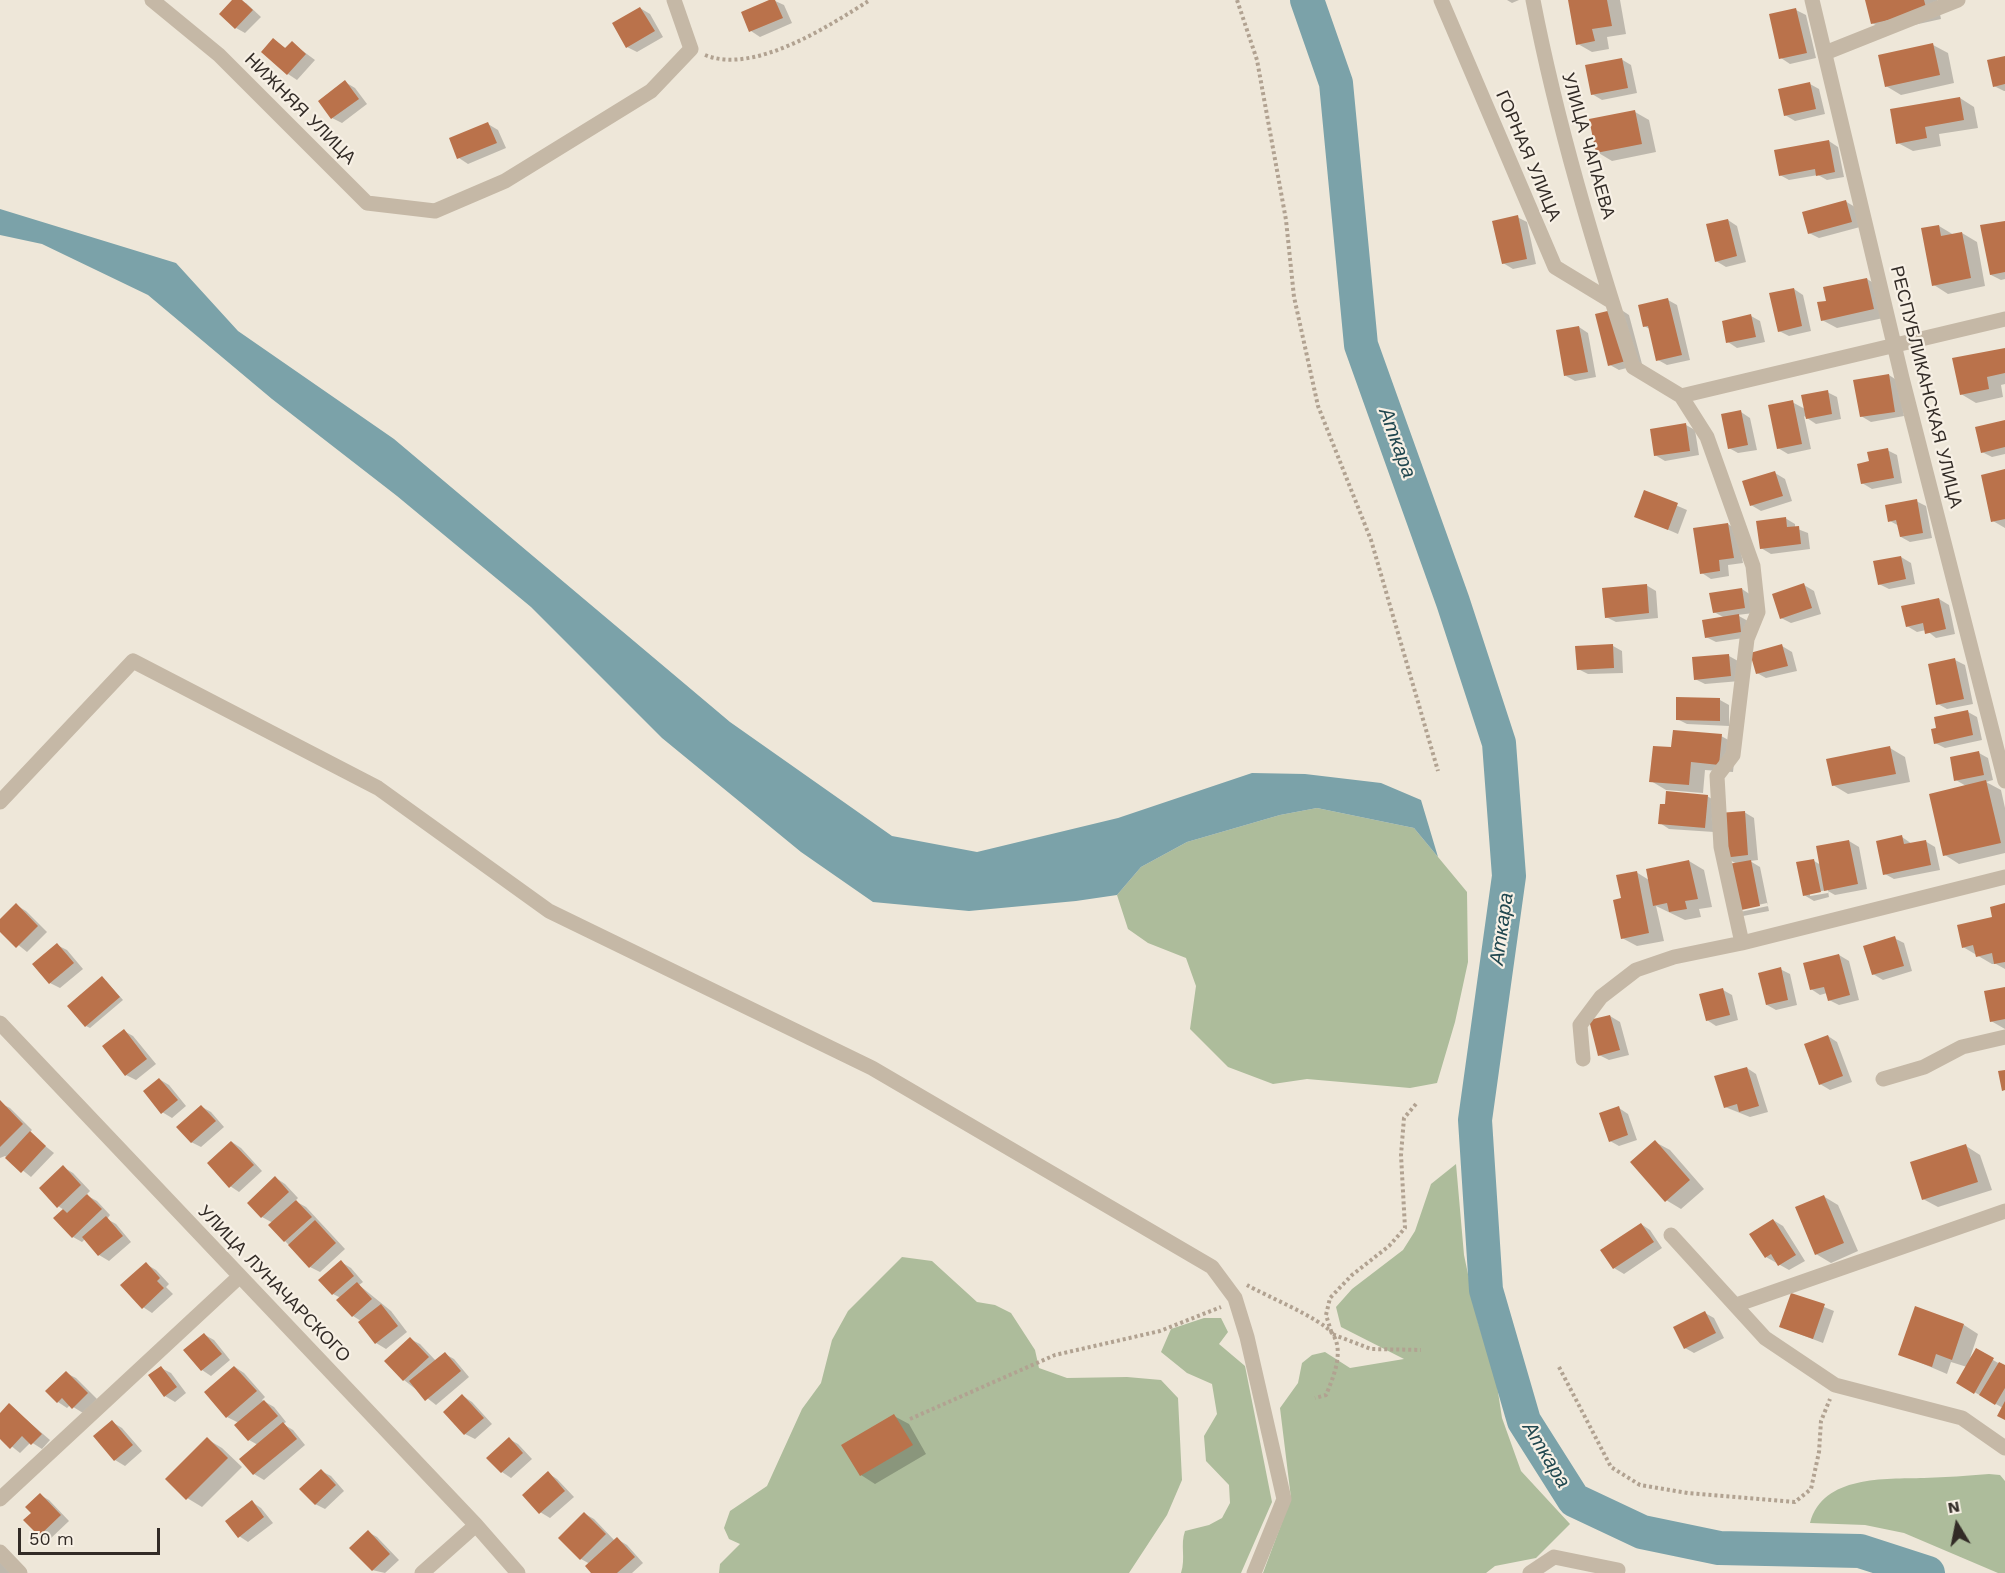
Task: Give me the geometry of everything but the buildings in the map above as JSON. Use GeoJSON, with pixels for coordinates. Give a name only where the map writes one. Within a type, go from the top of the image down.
{"type":"FeatureCollection","features":[{"type":"Feature","properties":{"kind":"street","name":"НИЖНЯЯ УЛИЦА"},"geometry":{"type":"LineString","coordinates":[[152,0],[219,55],[367,203],[435,211],[505,181],[651,91],[691,49]]}},
{"type":"Feature","properties":{"kind":"street"},"geometry":{"type":"LineString","coordinates":[[674,0],[691,49]]}},
{"type":"Feature","properties":{"kind":"street","name":"ГОРНАЯ УЛИЦА"},"geometry":{"type":"LineString","coordinates":[[1441,0],[1555,267],[1611,301]]}},
{"type":"Feature","properties":{"kind":"street","name":"УЛИЦА ЧАПАЕВА"},"geometry":{"type":"LineString","coordinates":[[1533,0],[1545,63],[1611,301],[1633,367],[1681,396]]}},
{"type":"Feature","properties":{"kind":"street","name":"РЕСПУБЛИКАНСКАЯ УЛИЦА"},"geometry":{"type":"LineString","coordinates":[[1812,0],[1902,378],[2005,782]]}},
{"type":"Feature","properties":{"kind":"street"},"geometry":{"type":"LineString","coordinates":[[1825,53],[1958,0]]}},
{"type":"Feature","properties":{"kind":"street"},"geometry":{"type":"LineString","coordinates":[[1742,943],[1721,847],[1717,776],[1733,755],[1747,639],[1758,612],[1753,566],[1707,437],[1681,396],[2005,319]]}},
{"type":"Feature","properties":{"kind":"street"},"geometry":{"type":"LineString","coordinates":[[0,802],[133,661],[378,789],[549,911],[872,1068],[1212,1267],[1235,1298],[1247,1337],[1284,1499],[1254,1573]]}},
{"type":"Feature","properties":{"kind":"street"},"geometry":{"type":"LineString","coordinates":[[1583,1059],[1580,1025],[1601,997],[1636,970],[1674,957],[1742,943],[2005,877]]}},
{"type":"Feature","properties":{"kind":"street","name":"УЛИЦА ЛУНАЧАРСКОГО"},"geometry":{"type":"LineString","coordinates":[[0,1023],[476,1525],[518,1573]]}},
{"type":"Feature","properties":{"kind":"street"},"geometry":{"type":"LineString","coordinates":[[1883,1079],[1923,1066],[1962,1047],[2005,1036]]}},
{"type":"Feature","properties":{"kind":"street"},"geometry":{"type":"LineString","coordinates":[[1736,1305],[2005,1211]]}},
{"type":"Feature","properties":{"kind":"street"},"geometry":{"type":"LineString","coordinates":[[1671,1235],[1765,1338],[1835,1385],[1962,1418],[2005,1448]]}},
{"type":"Feature","properties":{"kind":"street"},"geometry":{"type":"LineString","coordinates":[[0,1499],[240,1276]]}},
{"type":"Feature","properties":{"kind":"street"},"geometry":{"type":"LineString","coordinates":[[422,1573],[476,1525]]}},
{"type":"Feature","properties":{"kind":"street"},"geometry":{"type":"LineString","coordinates":[[0,1552],[20,1573]]}},
{"type":"Feature","properties":{"kind":"street"},"geometry":{"type":"LineString","coordinates":[[1530,1573],[1554,1557],[1618,1569]]}},
{"type":"Feature","properties":{"kind":"path"},"geometry":{"type":"LineString","coordinates":[[691,49],[721,61],[772,52],[835,22],[870,0]]}},
{"type":"Feature","properties":{"kind":"path"},"geometry":{"type":"LineString","coordinates":[[1237,0],[1257,60],[1286,220],[1294,297],[1318,406],[1371,540],[1438,771]]}},
{"type":"Feature","properties":{"kind":"path"},"geometry":{"type":"LineString","coordinates":[[1315,1398],[1326,1395],[1336,1371],[1337,1348],[1326,1315],[1330,1298],[1352,1275],[1389,1246],[1405,1228],[1401,1155],[1404,1118],[1416,1104]]}},
{"type":"Feature","properties":{"kind":"path"},"geometry":{"type":"LineString","coordinates":[[1241,1282],[1318,1323],[1332,1334],[1371,1349],[1421,1350]]}},
{"type":"Feature","properties":{"kind":"path"},"geometry":{"type":"LineString","coordinates":[[910,1419],[1055,1355],[1160,1331],[1216,1310],[1235,1298]]}},
{"type":"Feature","properties":{"kind":"path"},"geometry":{"type":"LineString","coordinates":[[1559,1367],[1611,1467],[1640,1485],[1689,1493],[1795,1502],[1811,1489],[1819,1452],[1821,1421],[1835,1385]]}},
{"type":"Feature","properties":{"kind":"green space"},"geometry":{"type":"Polygon","coordinates":[[[1317,808],[1414,828],[1467,892],[1468,962],[1455,1022],[1437,1083],[1410,1088],[1307,1079],[1273,1084],[1228,1067],[1190,1029],[1196,986],[1186,958],[1148,943],[1128,929],[1117,895],[1141,867],[1187,842],[1280,815],[1317,808]]]}},
{"type":"Feature","properties":{"kind":"green space"},"geometry":{"type":"Polygon","coordinates":[[[1456,1164],[1464,1255],[1478,1322],[1496,1379],[1502,1418],[1521,1471],[1570,1524],[1536,1558],[1495,1566],[1486,1573],[1263,1573],[1291,1498],[1280,1408],[1298,1383],[1302,1363],[1312,1355],[1325,1352],[1350,1368],[1404,1359],[1341,1327],[1336,1307],[1352,1289],[1403,1250],[1415,1231],[1431,1184],[1456,1164]]]}},
{"type":"Feature","properties":{"kind":"green space"},"geometry":{"type":"Polygon","coordinates":[[[902,1257],[932,1261],[977,1302],[995,1305],[1011,1313],[1035,1350],[1039,1368],[1067,1378],[1127,1377],[1161,1380],[1178,1398],[1182,1480],[1167,1515],[1129,1573],[719,1573],[720,1564],[740,1544],[729,1539],[724,1528],[730,1511],[767,1486],[802,1409],[821,1383],[832,1340],[848,1311],[902,1257]]]}},
{"type":"Feature","properties":{"kind":"green space"},"geometry":{"type":"Polygon","coordinates":[[[1204,1318],[1221,1318],[1228,1332],[1219,1344],[1245,1366],[1272,1502],[1241,1573],[1181,1573],[1185,1531],[1209,1525],[1222,1518],[1230,1503],[1229,1485],[1206,1461],[1204,1436],[1217,1414],[1212,1384],[1187,1373],[1161,1352],[1171,1329],[1204,1318]]]}},
{"type":"Feature","properties":{"kind":"green space"},"geometry":{"type":"Polygon","coordinates":[[[2000,1475],[2005,1481],[2005,1573],[1998,1573],[1904,1533],[1865,1525],[1810,1523],[1817,1507],[1828,1496],[1857,1483],[1874,1480],[2000,1475]]]}},
{"type":"Feature","properties":{"kind":"water"},"geometry":{"type":"Polygon","coordinates":[[[0,209],[176,263],[238,331],[394,439],[730,722],[892,836],[977,852],[1118,818],[1252,773],[1305,774],[1381,783],[1421,800],[1438,857],[1414,828],[1317,808],[1280,815],[1187,842],[1141,867],[1117,895],[969,911],[873,902],[801,852],[662,738],[531,607],[397,496],[272,399],[148,295],[42,244],[0,235],[0,209]]]}},
{"type":"Feature","properties":{"kind":"waterway","name":"Аткара"},"geometry":{"type":"LineString","coordinates":[[1307,0],[1336,83],[1361,345],[1453,602],[1499,743],[1509,876],[1475,1120],[1486,1290],[1524,1421],[1574,1500],[1642,1532],[1719,1548],[1860,1551],[1928,1573]]}}]}
